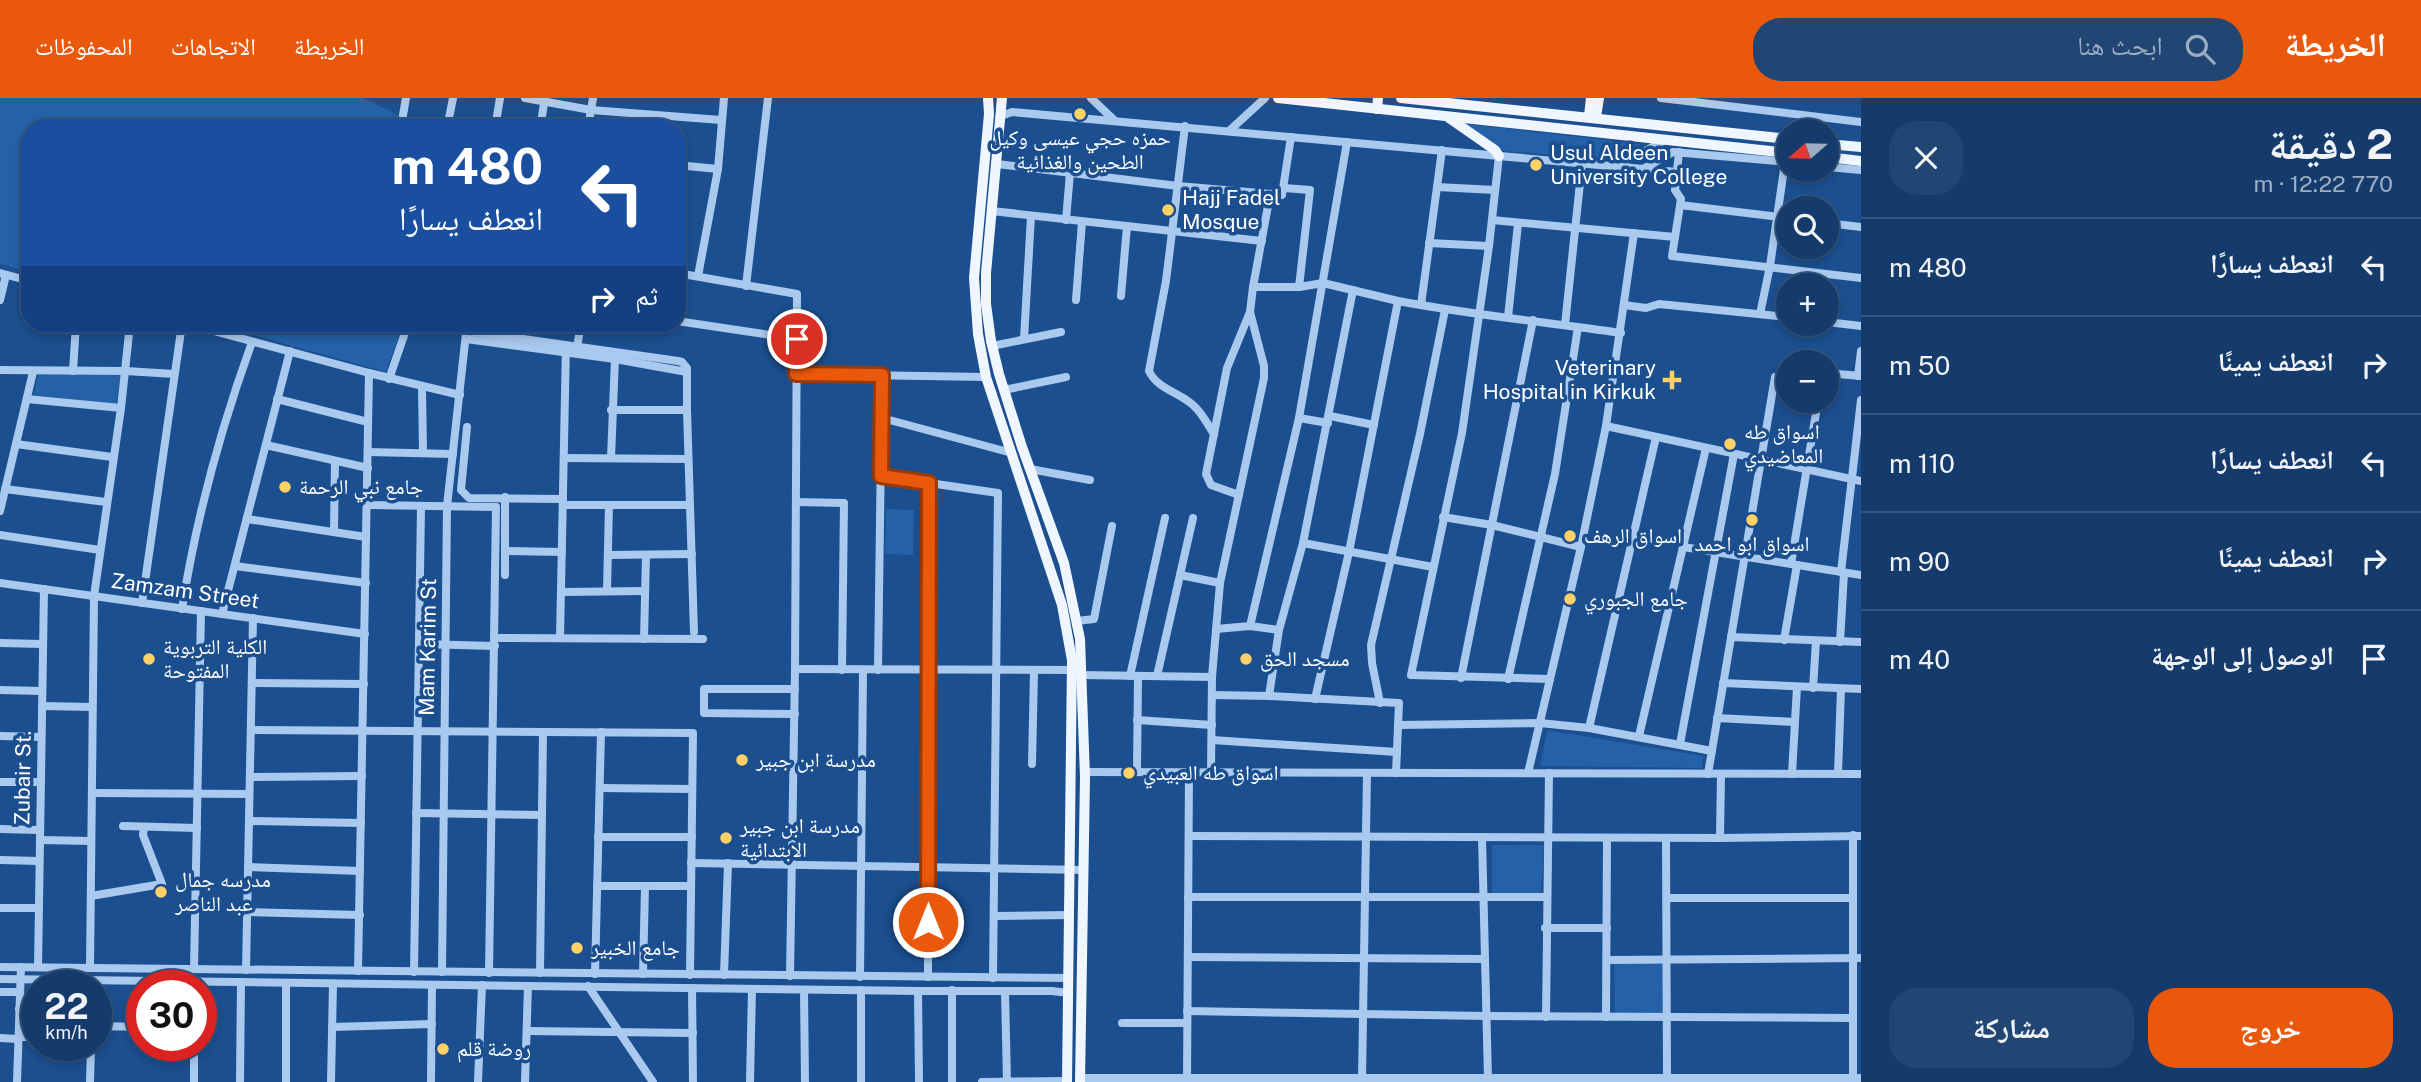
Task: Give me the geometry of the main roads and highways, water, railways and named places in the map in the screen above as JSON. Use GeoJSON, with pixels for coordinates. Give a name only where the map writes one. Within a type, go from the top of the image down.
{"type":"FeatureCollection","features":[{"type":"Feature","properties":{"kind":"main road"},"geometry":{"type":"LineString","coordinates":[[980,98],[989,114]]}},
{"type":"Feature","properties":{"kind":"main road"},"geometry":{"type":"LineString","coordinates":[[988,98],[989,114],[974,278],[978,334],[986,377],[1062,605],[1072,660],[1067,1082]]}},
{"type":"Feature","properties":{"kind":"main road"},"geometry":{"type":"LineString","coordinates":[[1002,98],[986,274],[986,303],[992,346],[1004,390],[1064,562],[1077,621],[1082,675],[1085,772],[1080,1080]]}},
{"type":"Feature","properties":{"kind":"main road"},"geometry":{"type":"LineString","coordinates":[[1278,98],[1377,103],[1445,116],[1665,139],[1776,157]]}},
{"type":"Feature","properties":{"kind":"main road"},"geometry":{"type":"LineString","coordinates":[[1401,98],[1776,138]]}},
{"type":"Feature","properties":{"kind":"main road"},"geometry":{"type":"LineString","coordinates":[[1591,98],[1592,117]]}},
{"type":"Feature","properties":{"kind":"main road"},"geometry":{"type":"LineString","coordinates":[[1592,117],[1599,98]]}},
{"type":"Feature","properties":{"kind":"main road"},"geometry":{"type":"LineString","coordinates":[[989,114],[1001,116]]}},
{"type":"Feature","properties":{"kind":"main road"},"geometry":{"type":"LineString","coordinates":[[1445,116],[1495,150],[1499,156]]}},
{"type":"Feature","properties":{"kind":"main road"},"geometry":{"type":"LineString","coordinates":[[1839,145],[1861,147]]}},
{"type":"Feature","properties":{"kind":"main road"},"geometry":{"type":"LineString","coordinates":[[1839,158],[1861,160]]}},
{"type":"Feature","properties":{"kind":"main road"},"geometry":{"type":"LineString","coordinates":[[1035,521],[1048,517]]}},
{"type":"Feature","properties":{"kind":"place","name":"حمزه حجي عيسى وكيل الطحين والغذائية"},"geometry":{"type":"Point","coordinates":[1080,114]}},
{"type":"Feature","properties":{"kind":"place","name":"Usul Aldeen University College"},"geometry":{"type":"Point","coordinates":[1536,165]}},
{"type":"Feature","properties":{"kind":"place","name":"Hajj Fadel Mosque"},"geometry":{"type":"Point","coordinates":[1168,210]}},
{"type":"Feature","properties":{"kind":"place","name":"Veterinary Hospital in Kirkuk"},"geometry":{"type":"Point","coordinates":[1672,380]}},
{"type":"Feature","properties":{"kind":"place","name":"اسواق طه المعاضيدي"},"geometry":{"type":"Point","coordinates":[1730,444]}},
{"type":"Feature","properties":{"kind":"place","name":"جامع نبي الرحمة"},"geometry":{"type":"Point","coordinates":[285,487]}},
{"type":"Feature","properties":{"kind":"place","name":"اسواق ابو احمد"},"geometry":{"type":"Point","coordinates":[1752,520]}},
{"type":"Feature","properties":{"kind":"place","name":"اسواق الرهف"},"geometry":{"type":"Point","coordinates":[1570,536]}},
{"type":"Feature","properties":{"kind":"place","name":"جامع الجبوري"},"geometry":{"type":"Point","coordinates":[1570,599]}},
{"type":"Feature","properties":{"kind":"place","name":"الكلية التربوية المفتوحة"},"geometry":{"type":"Point","coordinates":[149,659]}},
{"type":"Feature","properties":{"kind":"place","name":"مسجد الحق"},"geometry":{"type":"Point","coordinates":[1246,659]}},
{"type":"Feature","properties":{"kind":"place","name":"مدرسة ابن جبير"},"geometry":{"type":"Point","coordinates":[742,760]}},
{"type":"Feature","properties":{"kind":"place","name":"اسواق طه العبيدي"},"geometry":{"type":"Point","coordinates":[1129,773]}},
{"type":"Feature","properties":{"kind":"place","name":"مدرسة ابن جبير الابتدائية"},"geometry":{"type":"Point","coordinates":[726,838]}},
{"type":"Feature","properties":{"kind":"place","name":"مدرسه جمال عبد الناصر"},"geometry":{"type":"Point","coordinates":[161,892]}},
{"type":"Feature","properties":{"kind":"place","name":"جامع الخبير"},"geometry":{"type":"Point","coordinates":[577,948]}},
{"type":"Feature","properties":{"kind":"place","name":"روضة قلم"},"geometry":{"type":"Point","coordinates":[443,1049]}}]}
